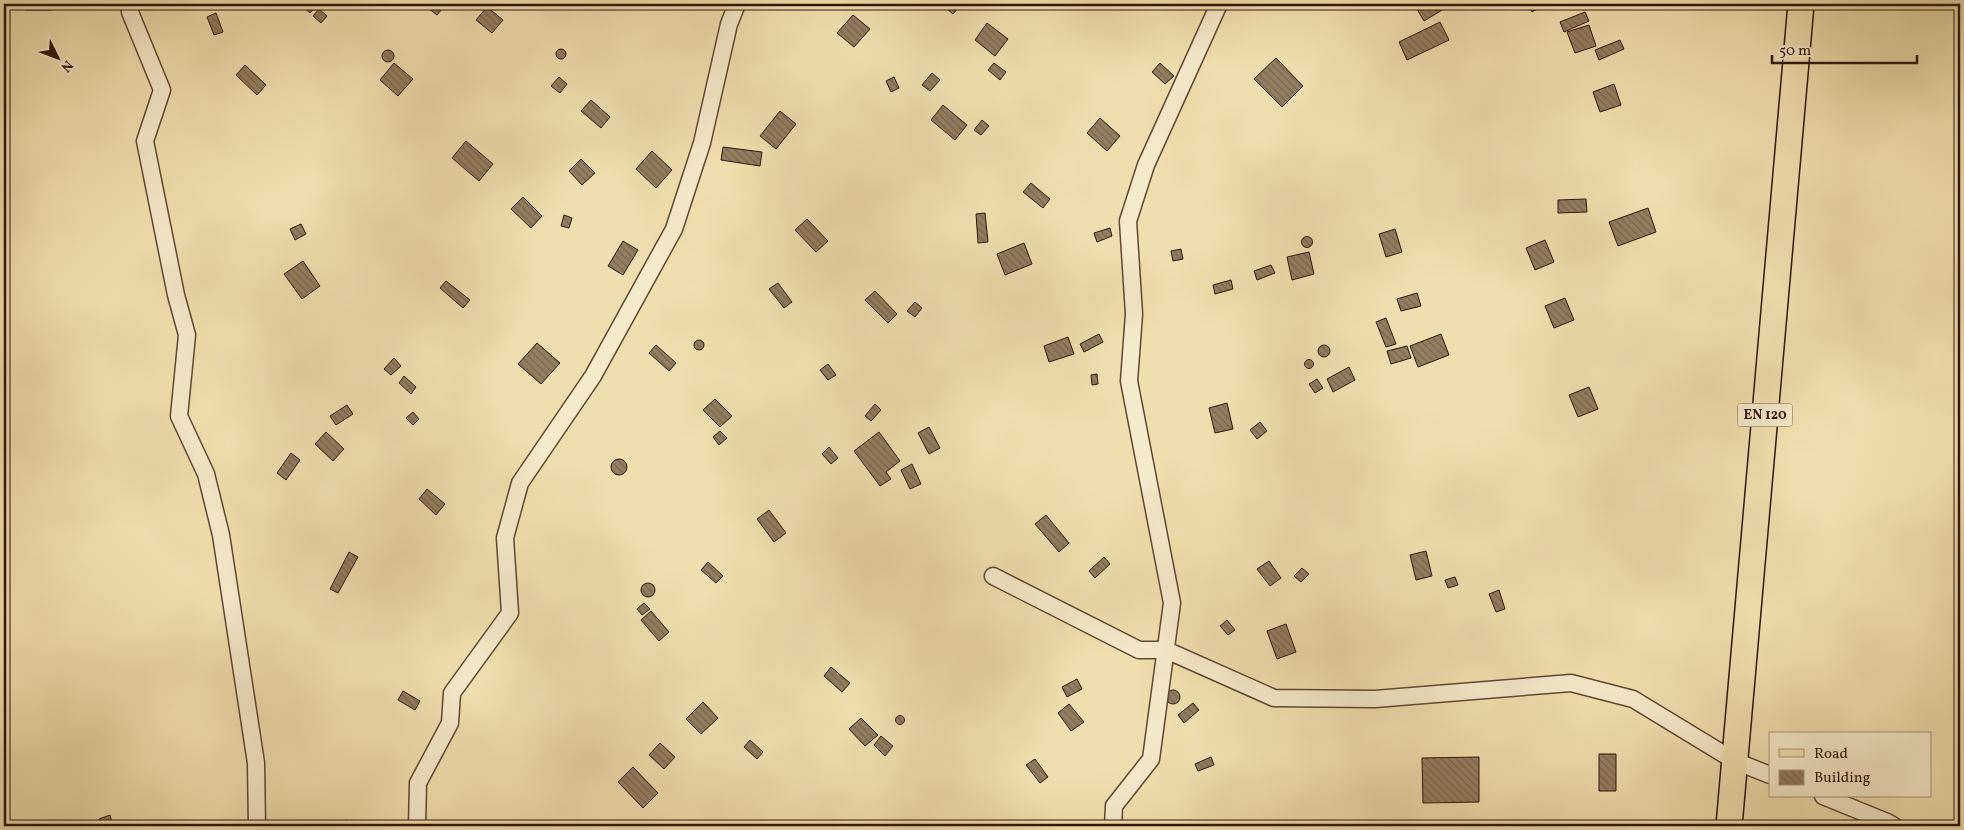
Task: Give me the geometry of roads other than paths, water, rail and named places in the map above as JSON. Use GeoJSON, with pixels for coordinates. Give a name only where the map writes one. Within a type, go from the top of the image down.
{"type":"FeatureCollection","features":[{"type":"Feature","properties":{"kind":"main road","name":"EN 120"},"geometry":{"type":"LineString","coordinates":[[1729,826],[1801,4]]}},
{"type":"Feature","properties":{"kind":"street"},"geometry":{"type":"LineString","coordinates":[[130,4],[130,12],[162,90],[145,141],[176,295],[187,335],[180,416],[206,474],[221,535],[256,763],[257,826]]}},
{"type":"Feature","properties":{"kind":"street"},"geometry":{"type":"LineString","coordinates":[[417,826],[418,783],[450,723],[452,692],[510,614],[505,538],[520,483],[593,376],[674,229],[702,143],[729,24],[737,4]]}},
{"type":"Feature","properties":{"kind":"street"},"geometry":{"type":"LineString","coordinates":[[1113,826],[1114,806],[1151,759],[1172,602],[1129,381],[1134,314],[1128,222],[1146,165],[1176,96],[1204,41],[1219,4]]}},
{"type":"Feature","properties":{"kind":"street"},"geometry":{"type":"LineString","coordinates":[[993,576],[1139,650],[1166,650],[1274,698],[1375,699],[1571,683],[1632,699],[1734,761],[1769,775]]}},
{"type":"Feature","properties":{"kind":"street"},"geometry":{"type":"LineString","coordinates":[[1828,798],[1894,826]]}}]}
